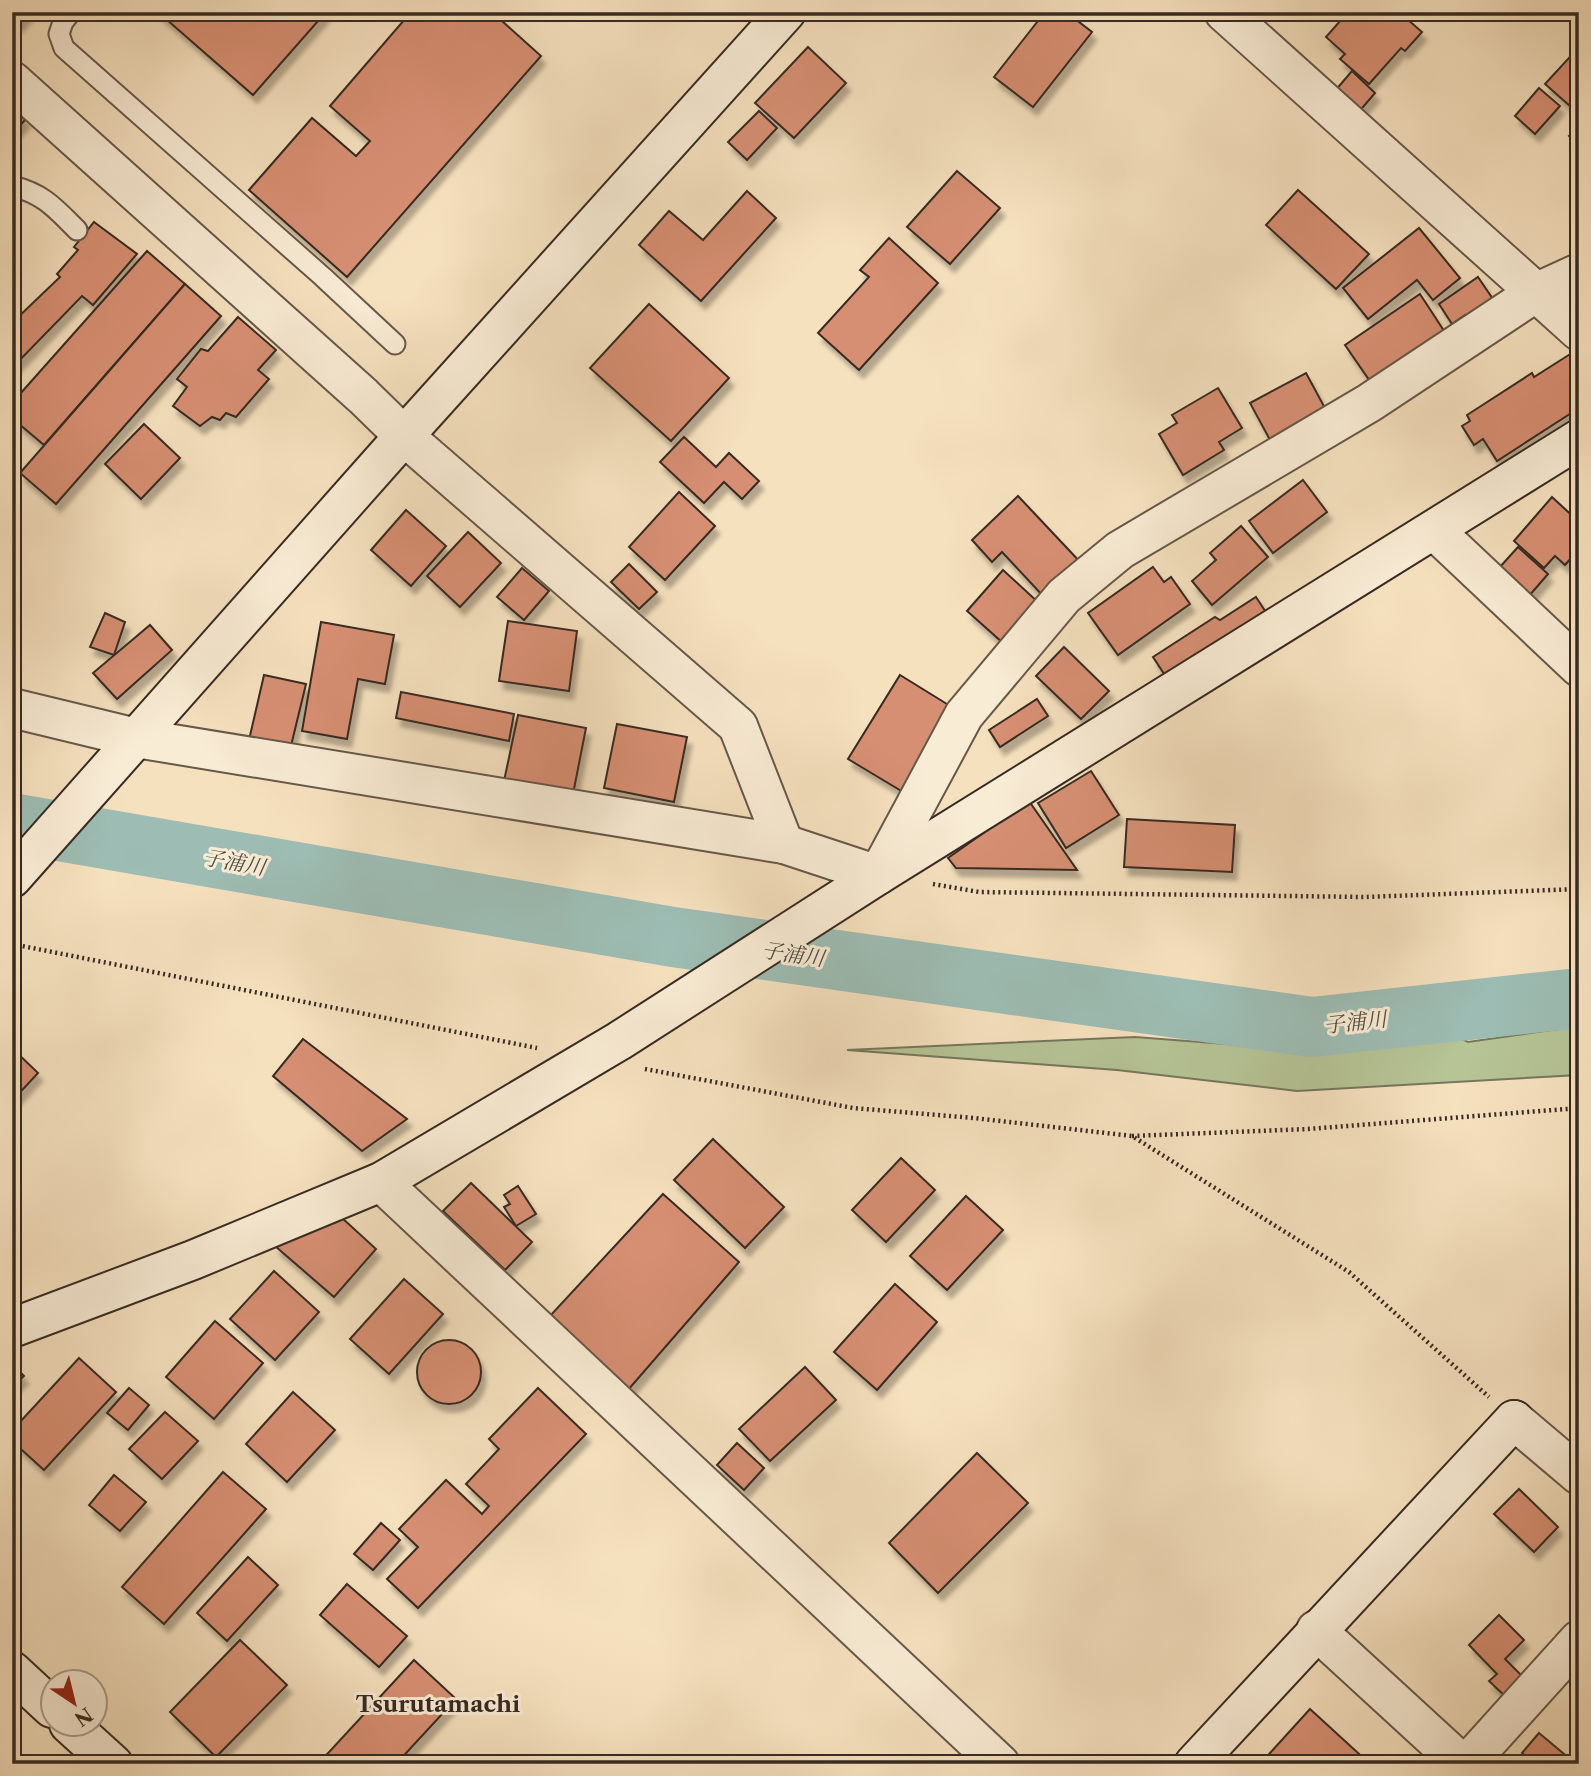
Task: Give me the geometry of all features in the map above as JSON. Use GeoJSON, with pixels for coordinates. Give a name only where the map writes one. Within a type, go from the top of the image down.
{"type":"FeatureCollection","features":[{"type":"Feature","properties":{"kind":"street"},"geometry":{"type":"LineString","coordinates":[[12,878],[404,436],[786,12]]}},
{"type":"Feature","properties":{"kind":"street"},"geometry":{"type":"LineString","coordinates":[[1224,12],[1579,331]]}},
{"type":"Feature","properties":{"kind":"street"},"geometry":{"type":"LineString","coordinates":[[12,81],[363,396],[404,436],[738,726],[784,844]]}},
{"type":"Feature","properties":{"kind":"street"},"geometry":{"type":"LineString","coordinates":[[878,875],[964,715],[1064,596],[1120,550],[1368,403],[1535,293],[1579,273]]}},
{"type":"Feature","properties":{"kind":"street"},"geometry":{"type":"LineString","coordinates":[[12,1328],[193,1260],[381,1182],[604,1049],[878,875],[1579,439]]}},
{"type":"Feature","properties":{"kind":"street"},"geometry":{"type":"LineString","coordinates":[[1435,531],[1579,667]]}},
{"type":"Feature","properties":{"kind":"street"},"geometry":{"type":"LineString","coordinates":[[12,708],[125,751],[784,844],[878,875]]}},
{"type":"Feature","properties":{"kind":"street"},"geometry":{"type":"LineString","coordinates":[[381,1182],[1000,1764]]}},
{"type":"Feature","properties":{"kind":"street"},"geometry":{"type":"LineString","coordinates":[[1194,1764],[1514,1420],[1579,1475]]}},
{"type":"Feature","properties":{"kind":"street"},"geometry":{"type":"LineString","coordinates":[[1316,1630],[1464,1764],[1579,1640]]}},
{"type":"Feature","properties":{"kind":"street"},"geometry":{"type":"LineString","coordinates":[[84,1738],[113,1764]]}},
{"type":"Feature","properties":{"kind":"lane"},"geometry":{"type":"LineString","coordinates":[[71,12],[63,22],[59,34],[64,48],[324,277],[395,344]]}},
{"type":"Feature","properties":{"kind":"lane"},"geometry":{"type":"LineString","coordinates":[[12,186],[33,192],[56,209],[77,230]]}},
{"type":"Feature","properties":{"kind":"path"},"geometry":{"type":"LineString","coordinates":[[878,875],[979,892],[1365,897],[1579,889]]}},
{"type":"Feature","properties":{"kind":"path"},"geometry":{"type":"LineString","coordinates":[[12,944],[538,1048]]}},
{"type":"Feature","properties":{"kind":"path"},"geometry":{"type":"LineString","coordinates":[[604,1049],[853,1108],[974,1118],[1132,1136],[1308,1129],[1579,1108]]}},
{"type":"Feature","properties":{"kind":"path"},"geometry":{"type":"LineString","coordinates":[[1132,1136],[1349,1272],[1514,1420]]}},
{"type":"Feature","properties":{"kind":"green space"},"geometry":{"type":"Polygon","coordinates":[[[1579,1026],[1579,1075],[1297,1091],[1117,1070],[847,1050],[1135,1037],[1317,1051],[1337,1038],[1446,1031],[1468,1042],[1579,1026]]]}},
{"type":"Feature","properties":{"kind":"building"},"geometry":{"type":"Polygon","coordinates":[[[12,12],[28,12],[18,24],[12,19],[12,12]]]}},
{"type":"Feature","properties":{"kind":"building"},"geometry":{"type":"Polygon","coordinates":[[[158,12],[326,12],[253,95],[158,12]]]}},
{"type":"Feature","properties":{"kind":"building"},"geometry":{"type":"Polygon","coordinates":[[[411,12],[492,12],[541,56],[347,277],[249,190],[312,118],[356,156],[370,141],[330,106],[411,12]]]}},
{"type":"Feature","properties":{"kind":"building"},"geometry":{"type":"Polygon","coordinates":[[[1045,12],[1066,12],[1092,32],[1033,107],[994,77],[1045,12]]]}},
{"type":"Feature","properties":{"kind":"building"},"geometry":{"type":"Polygon","coordinates":[[[1348,12],[1399,12],[1422,32],[1405,51],[1401,48],[1369,84],[1340,59],[1345,54],[1326,37],[1348,12]]]}},
{"type":"Feature","properties":{"kind":"building"},"geometry":{"type":"Polygon","coordinates":[[[1571,12],[1579,12],[1579,27],[1567,17],[1571,12]]]}},
{"type":"Feature","properties":{"kind":"building"},"geometry":{"type":"Polygon","coordinates":[[[808,47],[846,83],[794,138],[755,103],[808,47]]]}},
{"type":"Feature","properties":{"kind":"building"},"geometry":{"type":"Polygon","coordinates":[[[1579,47],[1579,114],[1545,84],[1579,47]]]}},
{"type":"Feature","properties":{"kind":"building"},"geometry":{"type":"Polygon","coordinates":[[[1352,71],[1375,93],[1357,114],[1334,92],[1352,71]]]}},
{"type":"Feature","properties":{"kind":"building"},"geometry":{"type":"Polygon","coordinates":[[[1539,88],[1560,106],[1535,134],[1515,116],[1539,88]]]}},
{"type":"Feature","properties":{"kind":"building"},"geometry":{"type":"Polygon","coordinates":[[[12,106],[26,119],[12,134],[12,106]]]}},
{"type":"Feature","properties":{"kind":"building"},"geometry":{"type":"Polygon","coordinates":[[[759,111],[777,128],[747,160],[728,142],[759,111]]]}},
{"type":"Feature","properties":{"kind":"building"},"geometry":{"type":"Polygon","coordinates":[[[1579,128],[1579,149],[1569,136],[1579,128]]]}},
{"type":"Feature","properties":{"kind":"building"},"geometry":{"type":"Polygon","coordinates":[[[957,171],[1000,208],[950,264],[907,227],[957,171]]]}},
{"type":"Feature","properties":{"kind":"building"},"geometry":{"type":"Polygon","coordinates":[[[1298,190],[1369,254],[1336,289],[1266,225],[1298,190]]]}},
{"type":"Feature","properties":{"kind":"building"},"geometry":{"type":"Polygon","coordinates":[[[747,191],[776,218],[701,301],[639,245],[669,211],[703,240],[747,191]]]}},
{"type":"Feature","properties":{"kind":"building"},"geometry":{"type":"Polygon","coordinates":[[[94,222],[137,254],[93,305],[82,296],[12,368],[12,323],[60,277],[57,274],[78,250],[74,247],[94,222]]]}},
{"type":"Feature","properties":{"kind":"building"},"geometry":{"type":"Polygon","coordinates":[[[1419,228],[1460,278],[1433,300],[1417,280],[1368,319],[1343,288],[1419,228]]]}},
{"type":"Feature","properties":{"kind":"building"},"geometry":{"type":"Polygon","coordinates":[[[889,238],[938,283],[859,370],[818,333],[869,277],[860,270],[889,238]]]}},
{"type":"Feature","properties":{"kind":"building"},"geometry":{"type":"Polygon","coordinates":[[[147,251],[185,284],[44,445],[12,418],[12,403],[147,251]]]}},
{"type":"Feature","properties":{"kind":"building"},"geometry":{"type":"Polygon","coordinates":[[[1478,277],[1497,305],[1471,323],[1465,315],[1452,324],[1439,304],[1478,277]]]}},
{"type":"Feature","properties":{"kind":"building"},"geometry":{"type":"Polygon","coordinates":[[[185,284],[221,316],[56,504],[20,473],[185,284]]]}},
{"type":"Feature","properties":{"kind":"building"},"geometry":{"type":"Polygon","coordinates":[[[1420,294],[1446,334],[1372,384],[1345,345],[1420,294]]]}},
{"type":"Feature","properties":{"kind":"building"},"geometry":{"type":"Polygon","coordinates":[[[649,304],[729,378],[671,441],[590,368],[649,304]]]}},
{"type":"Feature","properties":{"kind":"building"},"geometry":{"type":"Polygon","coordinates":[[[238,317],[276,350],[258,370],[269,379],[236,417],[226,413],[220,420],[212,417],[200,426],[173,406],[187,387],[177,379],[201,349],[208,351],[238,317]]]}},
{"type":"Feature","properties":{"kind":"building"},"geometry":{"type":"Polygon","coordinates":[[[1575,351],[1579,357],[1579,408],[1497,461],[1483,439],[1474,445],[1462,426],[1470,421],[1467,415],[1532,373],[1534,377],[1575,351]]]}},
{"type":"Feature","properties":{"kind":"building"},"geometry":{"type":"Polygon","coordinates":[[[1306,373],[1326,410],[1270,440],[1250,403],[1306,373]]]}},
{"type":"Feature","properties":{"kind":"building"},"geometry":{"type":"Polygon","coordinates":[[[1218,388],[1242,428],[1219,442],[1224,450],[1183,475],[1159,434],[1177,423],[1172,415],[1218,388]]]}},
{"type":"Feature","properties":{"kind":"building"},"geometry":{"type":"Polygon","coordinates":[[[144,424],[180,458],[141,499],[105,464],[144,424]]]}},
{"type":"Feature","properties":{"kind":"building"},"geometry":{"type":"Polygon","coordinates":[[[684,437],[716,467],[729,453],[759,481],[742,499],[724,482],[704,503],[660,462],[684,437]]]}},
{"type":"Feature","properties":{"kind":"building"},"geometry":{"type":"Polygon","coordinates":[[[1303,480],[1327,512],[1273,553],[1249,521],[1303,480]]]}},
{"type":"Feature","properties":{"kind":"building"},"geometry":{"type":"Polygon","coordinates":[[[679,492],[715,526],[665,580],[629,547],[679,492]]]}},
{"type":"Feature","properties":{"kind":"building"},"geometry":{"type":"Polygon","coordinates":[[[1018,496],[1082,564],[1045,598],[1002,552],[992,562],[972,540],[1018,496]]]}},
{"type":"Feature","properties":{"kind":"building"},"geometry":{"type":"Polygon","coordinates":[[[1552,497],[1579,522],[1579,549],[1565,565],[1555,556],[1544,568],[1514,541],[1552,497]]]}},
{"type":"Feature","properties":{"kind":"building"},"geometry":{"type":"Polygon","coordinates":[[[406,510],[446,546],[411,586],[371,550],[406,510]]]}},
{"type":"Feature","properties":{"kind":"building"},"geometry":{"type":"Polygon","coordinates":[[[1241,526],[1268,557],[1212,605],[1192,581],[1216,560],[1210,553],[1241,526]]]}},
{"type":"Feature","properties":{"kind":"building"},"geometry":{"type":"Polygon","coordinates":[[[468,532],[501,563],[460,607],[427,576],[468,532]]]}},
{"type":"Feature","properties":{"kind":"building"},"geometry":{"type":"Polygon","coordinates":[[[1518,547],[1548,574],[1529,596],[1499,568],[1518,547]]]}},
{"type":"Feature","properties":{"kind":"building"},"geometry":{"type":"Polygon","coordinates":[[[629,564],[657,592],[639,609],[611,582],[629,564]]]}},
{"type":"Feature","properties":{"kind":"building"},"geometry":{"type":"Polygon","coordinates":[[[1153,567],[1164,582],[1171,577],[1190,604],[1118,655],[1088,613],[1153,567]]]}},
{"type":"Feature","properties":{"kind":"building"},"geometry":{"type":"Polygon","coordinates":[[[522,568],[549,591],[524,620],[497,597],[522,568]]]}},
{"type":"Feature","properties":{"kind":"building"},"geometry":{"type":"Polygon","coordinates":[[[1003,570],[1039,603],[1003,643],[967,611],[1003,570]]]}},
{"type":"Feature","properties":{"kind":"building"},"geometry":{"type":"Polygon","coordinates":[[[1256,597],[1271,620],[1172,686],[1153,657],[1215,617],[1220,620],[1256,597]]]}},
{"type":"Feature","properties":{"kind":"building"},"geometry":{"type":"Polygon","coordinates":[[[105,613],[125,622],[114,655],[90,647],[105,613]]]}},
{"type":"Feature","properties":{"kind":"building"},"geometry":{"type":"Polygon","coordinates":[[[508,621],[577,631],[569,691],[499,681],[508,621]]]}},
{"type":"Feature","properties":{"kind":"building"},"geometry":{"type":"Polygon","coordinates":[[[321,622],[394,635],[385,684],[358,679],[347,739],[302,731],[321,622]]]}},
{"type":"Feature","properties":{"kind":"building"},"geometry":{"type":"Polygon","coordinates":[[[150,625],[172,650],[117,699],[93,673],[150,625]]]}},
{"type":"Feature","properties":{"kind":"building"},"geometry":{"type":"Polygon","coordinates":[[[1064,647],[1109,691],[1081,719],[1036,676],[1064,647]]]}},
{"type":"Feature","properties":{"kind":"building"},"geometry":{"type":"Polygon","coordinates":[[[264,675],[306,684],[290,750],[249,740],[264,675]]]}},
{"type":"Feature","properties":{"kind":"building"},"geometry":{"type":"Polygon","coordinates":[[[900,675],[955,709],[903,792],[848,759],[900,675]]]}},
{"type":"Feature","properties":{"kind":"building"},"geometry":{"type":"Polygon","coordinates":[[[401,692],[514,714],[509,741],[396,718],[401,692]]]}},
{"type":"Feature","properties":{"kind":"building"},"geometry":{"type":"Polygon","coordinates":[[[1037,699],[1048,716],[1000,747],[989,730],[1037,699]]]}},
{"type":"Feature","properties":{"kind":"building"},"geometry":{"type":"Polygon","coordinates":[[[518,715],[586,728],[573,794],[504,781],[518,715]]]}},
{"type":"Feature","properties":{"kind":"building"},"geometry":{"type":"Polygon","coordinates":[[[617,724],[687,737],[674,802],[604,788],[617,724]]]}},
{"type":"Feature","properties":{"kind":"building"},"geometry":{"type":"Polygon","coordinates":[[[1091,771],[1119,815],[1066,848],[1038,803],[1091,771]]]}},
{"type":"Feature","properties":{"kind":"building"},"geometry":{"type":"Polygon","coordinates":[[[1029,801],[1077,870],[956,868],[948,858],[1029,801]]]}},
{"type":"Feature","properties":{"kind":"building"},"geometry":{"type":"Polygon","coordinates":[[[1127,819],[1235,825],[1232,872],[1124,867],[1127,819]]]}},
{"type":"Feature","properties":{"kind":"building"},"geometry":{"type":"Polygon","coordinates":[[[303,1039],[407,1119],[362,1151],[273,1076],[303,1039]]]}},
{"type":"Feature","properties":{"kind":"building"},"geometry":{"type":"Polygon","coordinates":[[[12,1048],[38,1073],[12,1101],[12,1048]]]}},
{"type":"Feature","properties":{"kind":"building"},"geometry":{"type":"Polygon","coordinates":[[[713,1139],[784,1207],[745,1248],[674,1180],[713,1139]]]}},
{"type":"Feature","properties":{"kind":"building"},"geometry":{"type":"Polygon","coordinates":[[[901,1158],[935,1190],[886,1242],[852,1210],[901,1158]]]}},
{"type":"Feature","properties":{"kind":"building"},"geometry":{"type":"Polygon","coordinates":[[[471,1183],[532,1242],[505,1270],[443,1211],[471,1183]]]}},
{"type":"Feature","properties":{"kind":"building"},"geometry":{"type":"Polygon","coordinates":[[[518,1186],[536,1214],[516,1226],[504,1207],[510,1204],[504,1195],[518,1186]]]}},
{"type":"Feature","properties":{"kind":"building"},"geometry":{"type":"Polygon","coordinates":[[[663,1194],[739,1262],[628,1390],[550,1316],[663,1194]]]}},
{"type":"Feature","properties":{"kind":"building"},"geometry":{"type":"Polygon","coordinates":[[[966,1196],[1003,1230],[947,1290],[910,1256],[966,1196]]]}},
{"type":"Feature","properties":{"kind":"building"},"geometry":{"type":"Polygon","coordinates":[[[341,1217],[376,1249],[334,1297],[275,1246],[341,1217]]]}},
{"type":"Feature","properties":{"kind":"building"},"geometry":{"type":"Polygon","coordinates":[[[274,1271],[319,1312],[275,1360],[230,1319],[274,1271]]]}},
{"type":"Feature","properties":{"kind":"building"},"geometry":{"type":"Polygon","coordinates":[[[404,1279],[443,1314],[389,1374],[350,1339],[404,1279]]]}},
{"type":"Feature","properties":{"kind":"building"},"geometry":{"type":"Polygon","coordinates":[[[895,1284],[937,1322],[877,1390],[834,1352],[895,1284]]]}},
{"type":"Feature","properties":{"kind":"building"},"geometry":{"type":"Polygon","coordinates":[[[215,1321],[263,1363],[214,1419],[166,1377],[215,1321]]]}},
{"type":"Feature","properties":{"kind":"building"},"geometry":{"type":"Polygon","coordinates":[[[449,1340],[467,1346],[475,1354],[481,1372],[475,1390],[467,1398],[449,1404],[431,1398],[423,1390],[417,1372],[423,1354],[431,1346],[449,1340]]]}},
{"type":"Feature","properties":{"kind":"building"},"geometry":{"type":"Polygon","coordinates":[[[79,1358],[116,1392],[44,1470],[12,1441],[12,1417],[19,1423],[79,1358]]]}},
{"type":"Feature","properties":{"kind":"building"},"geometry":{"type":"Polygon","coordinates":[[[12,1364],[24,1376],[12,1387],[12,1364]]]}},
{"type":"Feature","properties":{"kind":"building"},"geometry":{"type":"Polygon","coordinates":[[[805,1367],[836,1400],[770,1461],[739,1429],[805,1367]]]}},
{"type":"Feature","properties":{"kind":"building"},"geometry":{"type":"Polygon","coordinates":[[[129,1388],[149,1405],[128,1430],[107,1413],[129,1388]]]}},
{"type":"Feature","properties":{"kind":"building"},"geometry":{"type":"Polygon","coordinates":[[[538,1388],[586,1434],[418,1608],[387,1579],[418,1547],[399,1529],[446,1480],[482,1514],[489,1506],[466,1484],[499,1449],[489,1439],[538,1388]]]}},
{"type":"Feature","properties":{"kind":"building"},"geometry":{"type":"Polygon","coordinates":[[[293,1392],[335,1430],[287,1482],[246,1444],[293,1392]]]}},
{"type":"Feature","properties":{"kind":"building"},"geometry":{"type":"Polygon","coordinates":[[[165,1412],[198,1441],[162,1479],[129,1449],[165,1412]]]}},
{"type":"Feature","properties":{"kind":"building"},"geometry":{"type":"Polygon","coordinates":[[[737,1443],[764,1468],[744,1490],[717,1465],[737,1443]]]}},
{"type":"Feature","properties":{"kind":"building"},"geometry":{"type":"Polygon","coordinates":[[[977,1453],[1028,1503],[938,1593],[889,1543],[977,1453]]]}},
{"type":"Feature","properties":{"kind":"building"},"geometry":{"type":"Polygon","coordinates":[[[223,1472],[266,1509],[164,1624],[122,1587],[223,1472]]]}},
{"type":"Feature","properties":{"kind":"building"},"geometry":{"type":"Polygon","coordinates":[[[114,1475],[146,1502],[120,1531],[89,1505],[114,1475]]]}},
{"type":"Feature","properties":{"kind":"building"},"geometry":{"type":"Polygon","coordinates":[[[1519,1489],[1558,1527],[1534,1552],[1494,1514],[1519,1489]]]}},
{"type":"Feature","properties":{"kind":"building"},"geometry":{"type":"Polygon","coordinates":[[[381,1523],[400,1540],[373,1570],[354,1554],[381,1523]]]}},
{"type":"Feature","properties":{"kind":"building"},"geometry":{"type":"Polygon","coordinates":[[[248,1557],[278,1585],[227,1641],[197,1613],[248,1557]]]}},
{"type":"Feature","properties":{"kind":"building"},"geometry":{"type":"Polygon","coordinates":[[[347,1584],[407,1636],[379,1667],[320,1615],[347,1584]]]}},
{"type":"Feature","properties":{"kind":"building"},"geometry":{"type":"Polygon","coordinates":[[[1499,1615],[1524,1640],[1505,1659],[1525,1679],[1507,1698],[1489,1681],[1497,1674],[1469,1645],[1499,1615]]]}},
{"type":"Feature","properties":{"kind":"building"},"geometry":{"type":"Polygon","coordinates":[[[240,1640],[287,1685],[216,1757],[170,1712],[240,1640]]]}},
{"type":"Feature","properties":{"kind":"building"},"geometry":{"type":"Polygon","coordinates":[[[414,1660],[456,1699],[396,1764],[318,1764],[414,1660]]]}},
{"type":"Feature","properties":{"kind":"building"},"geometry":{"type":"Polygon","coordinates":[[[1310,1709],[1370,1764],[1260,1764],[1310,1709]]]}},
{"type":"Feature","properties":{"kind":"building"},"geometry":{"type":"Polygon","coordinates":[[[1539,1733],[1576,1764],[1535,1764],[1522,1753],[1539,1733]]]}},
{"type":"Feature","properties":{"kind":"waterway","name":"子浦川"},"geometry":{"type":"LineString","coordinates":[[12,823],[673,937],[1312,1027],[1579,998]]}},
{"type":"Feature","properties":{"kind":"district","name":"Tsurutamachi"},"geometry":{"type":"Point","coordinates":[438,1704]}}]}
